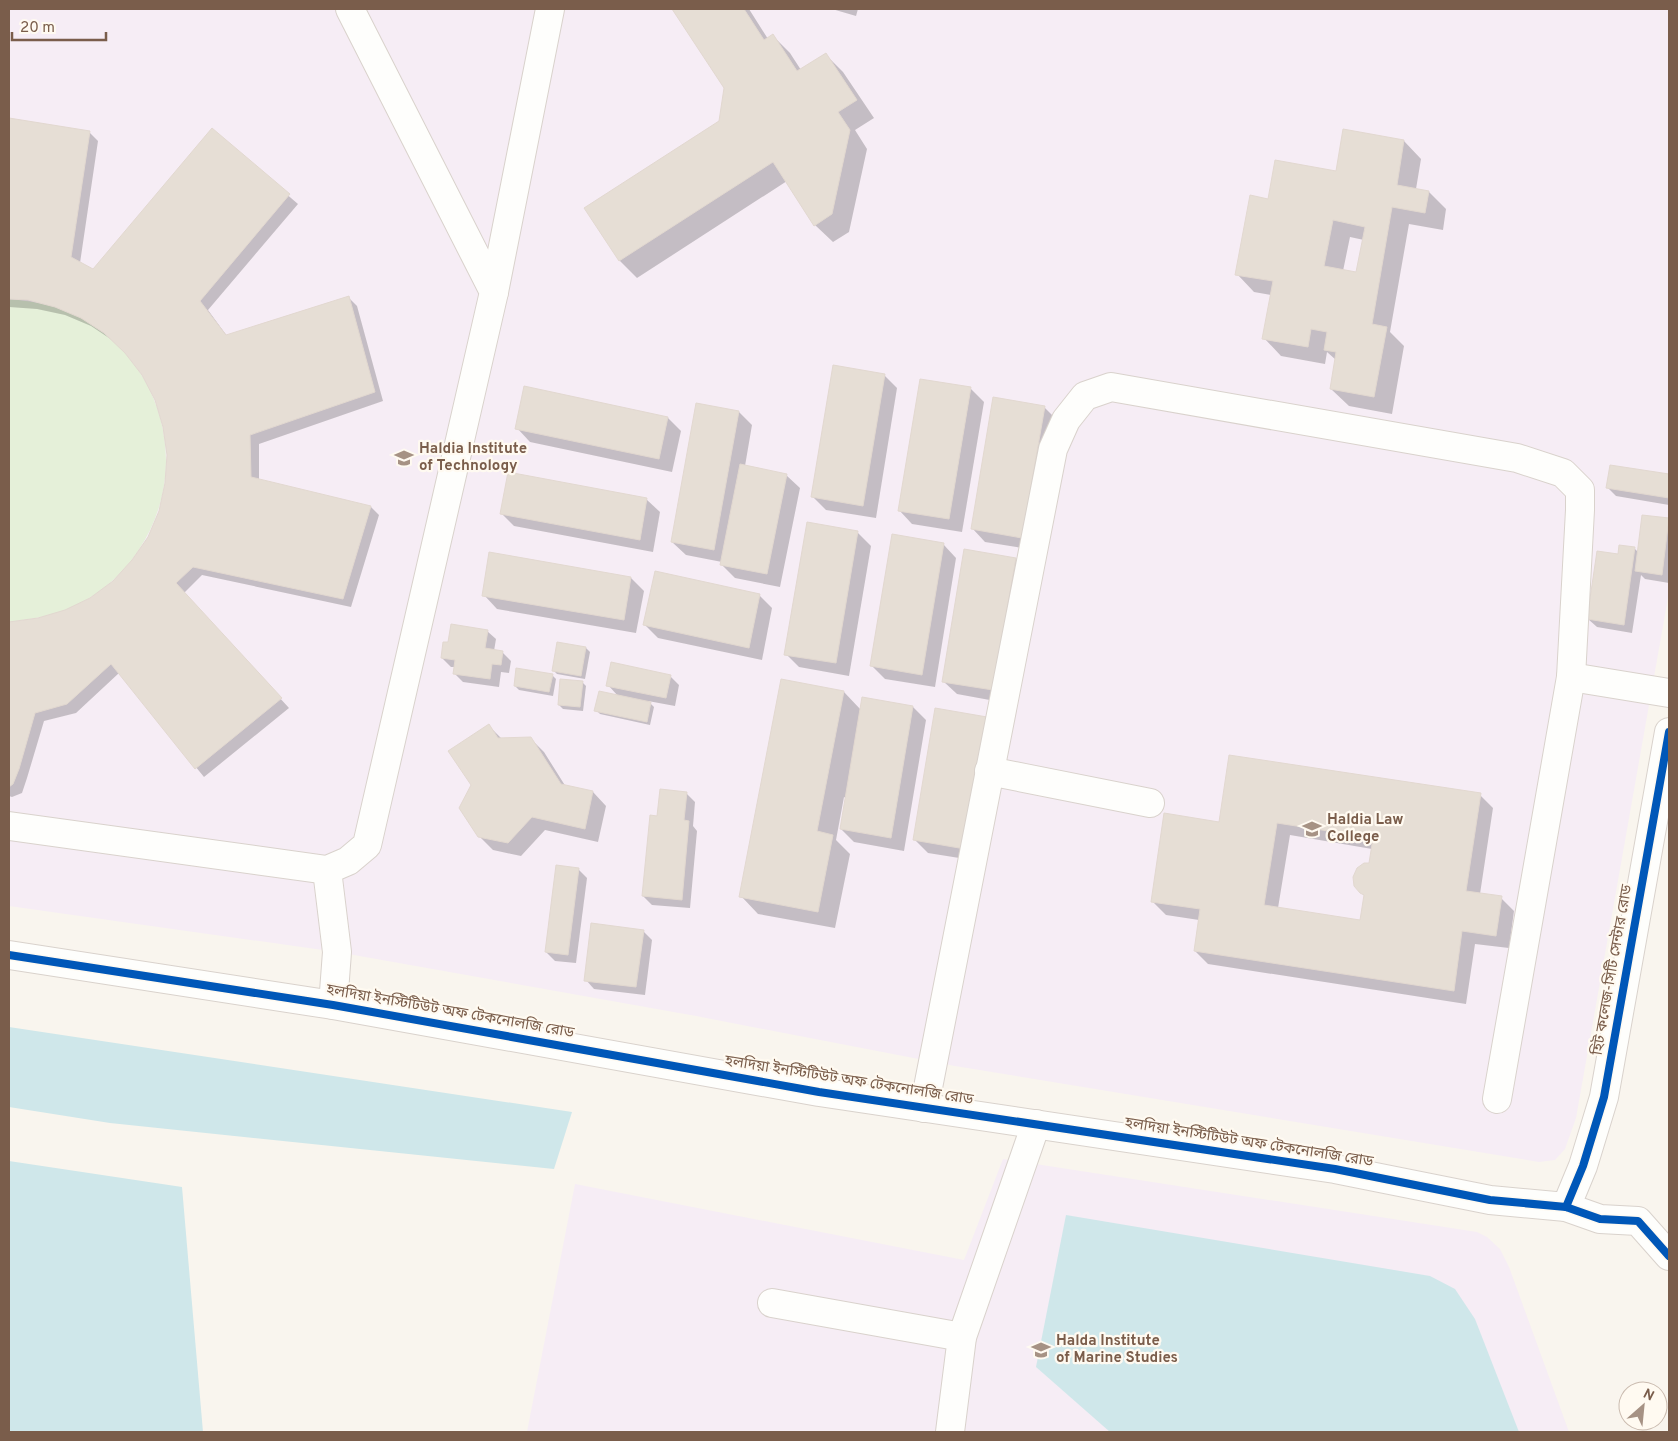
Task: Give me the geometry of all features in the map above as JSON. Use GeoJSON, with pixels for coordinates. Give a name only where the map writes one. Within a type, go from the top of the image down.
{"type":"FeatureCollection","features":[{"type":"Feature","properties":{"kind":"street"},"geometry":{"type":"LineString","coordinates":[[350,9],[494,292]]}},
{"type":"Feature","properties":{"kind":"street"},"geometry":{"type":"LineString","coordinates":[[9,826],[327,870],[348,861],[367,845],[494,292],[550,9]]}},
{"type":"Feature","properties":{"kind":"street"},"geometry":{"type":"LineString","coordinates":[[924,1108],[1053,449],[1066,420],[1085,396],[1111,386],[1517,458],[1563,474],[1580,490],[1571,677],[1497,1099]]}},
{"type":"Feature","properties":{"kind":"street"},"geometry":{"type":"LineString","coordinates":[[1571,677],[1669,693]]}},
{"type":"Feature","properties":{"kind":"street","name":"হিট কলেজ-সিটি সেন্টার রোড"},"geometry":{"type":"LineString","coordinates":[[1566,1208],[1583,1166],[1604,1096],[1669,732]]}},
{"type":"Feature","properties":{"kind":"street"},"geometry":{"type":"LineString","coordinates":[[989,771],[1150,803]]}},
{"type":"Feature","properties":{"kind":"street"},"geometry":{"type":"LineString","coordinates":[[327,870],[337,952],[333,1005]]}},
{"type":"Feature","properties":{"kind":"street","name":"হলদিয়া ইনস্টিটিউট অফ টেকনোলজি রোড"},"geometry":{"type":"LineString","coordinates":[[9,955],[333,1005],[819,1092],[1335,1169],[1490,1200],[1566,1208],[1600,1219],[1638,1221],[1669,1256]]}},
{"type":"Feature","properties":{"kind":"street"},"geometry":{"type":"LineString","coordinates":[[950,1432],[962,1336],[1036,1124]]}},
{"type":"Feature","properties":{"kind":"street"},"geometry":{"type":"LineString","coordinates":[[772,1303],[962,1336]]}},
{"type":"Feature","properties":{"kind":"shaded area"},"geometry":{"type":"Polygon","coordinates":[[[9,9],[1669,9],[1669,592],[1576,1118],[1565,1149],[1555,1160],[1539,1162],[955,1066],[696,1016],[337,952],[9,906],[9,9]]]}},
{"type":"Feature","properties":{"kind":"shaded area","name":"Halda Institute of Marine Studies"},"geometry":{"type":"Polygon","coordinates":[[[1003,1159],[1477,1232],[1487,1237],[1500,1249],[1509,1267],[1569,1432],[527,1432],[575,1184],[964,1260],[1003,1159]]]}},
{"type":"Feature","properties":{"kind":"green space"},"geometry":{"type":"Polygon","coordinates":[[[9,299],[65,310],[82,318],[110,338],[133,363],[150,391],[161,422],[166,455],[164,487],[155,520],[138,551],[124,570],[97,593],[77,605],[38,618],[10,622],[9,299]]]}},
{"type":"Feature","properties":{"kind":"water"},"geometry":{"type":"Polygon","coordinates":[[[9,1027],[572,1112],[554,1169],[110,1123],[9,1107],[9,1027]]]}},
{"type":"Feature","properties":{"kind":"water"},"geometry":{"type":"Polygon","coordinates":[[[9,1161],[182,1187],[203,1432],[9,1432],[9,1161]]]}},
{"type":"Feature","properties":{"kind":"water"},"geometry":{"type":"Polygon","coordinates":[[[1066,1215],[1430,1276],[1455,1289],[1475,1319],[1519,1432],[1110,1432],[1036,1367],[1066,1215]]]}},
{"type":"Feature","properties":{"kind":"building"},"geometry":{"type":"Polygon","coordinates":[[[672,9],[744,9],[764,40],[773,34],[797,71],[826,53],[857,100],[838,112],[850,130],[832,214],[814,226],[773,162],[619,261],[584,208],[719,121],[724,88],[672,9]]]}},
{"type":"Feature","properties":{"kind":"building"},"geometry":{"type":"Polygon","coordinates":[[[9,118],[90,131],[71,257],[93,269],[212,128],[290,194],[200,301],[226,335],[349,296],[375,392],[250,435],[251,477],[371,506],[343,599],[193,567],[176,583],[282,698],[195,769],[111,664],[67,704],[35,713],[19,769],[13,784],[9,787],[9,622],[38,618],[65,610],[90,598],[113,581],[132,560],[148,537],[159,511],[165,483],[167,455],[163,427],[155,400],[142,375],[125,353],[104,333],[81,318],[55,307],[28,300],[9,299],[9,118]]]}},
{"type":"Feature","properties":{"kind":"building"},"geometry":{"type":"Polygon","coordinates":[[[1343,129],[1404,140],[1397,185],[1429,191],[1425,213],[1392,207],[1372,324],[1387,327],[1374,397],[1330,389],[1336,352],[1324,350],[1327,332],[1311,329],[1308,347],[1262,339],[1273,281],[1235,275],[1250,195],[1268,199],[1275,160],[1336,171],[1343,129]],[[1333,220],[1324,266],[1356,272],[1365,227],[1333,220]]]}},
{"type":"Feature","properties":{"kind":"building"},"geometry":{"type":"Polygon","coordinates":[[[833,365],[885,374],[863,506],[811,497],[833,365]]]}},
{"type":"Feature","properties":{"kind":"building"},"geometry":{"type":"Polygon","coordinates":[[[920,379],[971,387],[949,519],[898,511],[920,379]]]}},
{"type":"Feature","properties":{"kind":"building"},"geometry":{"type":"Polygon","coordinates":[[[524,386],[668,417],[659,459],[515,429],[524,386]]]}},
{"type":"Feature","properties":{"kind":"building"},"geometry":{"type":"Polygon","coordinates":[[[993,397],[1045,406],[1022,538],[971,529],[993,397]]]}},
{"type":"Feature","properties":{"kind":"building"},"geometry":{"type":"Polygon","coordinates":[[[696,403],[739,411],[714,550],[671,542],[696,403]]]}},
{"type":"Feature","properties":{"kind":"building"},"geometry":{"type":"Polygon","coordinates":[[[740,464],[787,474],[767,574],[720,565],[740,464]]]}},
{"type":"Feature","properties":{"kind":"building"},"geometry":{"type":"Polygon","coordinates":[[[1610,465],[1669,474],[1669,498],[1606,488],[1610,465]]]}},
{"type":"Feature","properties":{"kind":"building"},"geometry":{"type":"Polygon","coordinates":[[[508,472],[647,498],[640,540],[500,514],[508,472]]]}},
{"type":"Feature","properties":{"kind":"building"},"geometry":{"type":"Polygon","coordinates":[[[1642,515],[1669,518],[1662,575],[1635,571],[1642,515]]]}},
{"type":"Feature","properties":{"kind":"building"},"geometry":{"type":"Polygon","coordinates":[[[807,522],[858,531],[836,663],[784,655],[807,522]]]}},
{"type":"Feature","properties":{"kind":"building"},"geometry":{"type":"Polygon","coordinates":[[[892,534],[944,543],[922,675],[870,666],[892,534]]]}},
{"type":"Feature","properties":{"kind":"building"},"geometry":{"type":"Polygon","coordinates":[[[1619,545],[1635,547],[1624,625],[1587,619],[1597,551],[1618,554],[1619,545]]]}},
{"type":"Feature","properties":{"kind":"building"},"geometry":{"type":"Polygon","coordinates":[[[964,549],[1016,558],[993,690],[942,682],[964,549]]]}},
{"type":"Feature","properties":{"kind":"building"},"geometry":{"type":"Polygon","coordinates":[[[489,552],[631,577],[624,620],[482,596],[489,552]]]}},
{"type":"Feature","properties":{"kind":"building"},"geometry":{"type":"Polygon","coordinates":[[[655,571],[760,594],[749,648],[643,625],[655,571]]]}},
{"type":"Feature","properties":{"kind":"building"},"geometry":{"type":"Polygon","coordinates":[[[451,624],[488,630],[485,648],[503,651],[501,665],[492,664],[490,679],[453,674],[455,660],[441,658],[443,642],[448,642],[451,624]]]}},
{"type":"Feature","properties":{"kind":"building"},"geometry":{"type":"Polygon","coordinates":[[[557,642],[586,647],[581,676],[552,671],[557,642]]]}},
{"type":"Feature","properties":{"kind":"building"},"geometry":{"type":"Polygon","coordinates":[[[611,662],[671,675],[666,698],[606,686],[611,662]]]}},
{"type":"Feature","properties":{"kind":"building"},"geometry":{"type":"Polygon","coordinates":[[[516,668],[553,674],[549,692],[514,686],[516,668]]]}},
{"type":"Feature","properties":{"kind":"building"},"geometry":{"type":"Polygon","coordinates":[[[560,679],[583,681],[580,707],[558,705],[560,679]]]}},
{"type":"Feature","properties":{"kind":"building"},"geometry":{"type":"Polygon","coordinates":[[[781,679],[844,691],[817,831],[833,835],[818,912],[739,897],[781,679]]]}},
{"type":"Feature","properties":{"kind":"building"},"geometry":{"type":"Polygon","coordinates":[[[599,691],[651,702],[647,722],[594,711],[599,691]]]}},
{"type":"Feature","properties":{"kind":"building"},"geometry":{"type":"Polygon","coordinates":[[[862,697],[913,706],[891,838],[840,829],[862,697]]]}},
{"type":"Feature","properties":{"kind":"building"},"geometry":{"type":"Polygon","coordinates":[[[935,708],[987,717],[965,849],[913,840],[935,708]]]}},
{"type":"Feature","properties":{"kind":"building"},"geometry":{"type":"Polygon","coordinates":[[[489,724],[498,738],[531,737],[561,784],[593,791],[585,829],[532,817],[508,843],[478,837],[459,808],[471,785],[448,751],[489,724]]]}},
{"type":"Feature","properties":{"kind":"building"},"geometry":{"type":"Polygon","coordinates":[[[1229,755],[1481,793],[1466,891],[1502,896],[1496,936],[1462,931],[1454,991],[1194,951],[1200,909],[1151,902],[1164,813],[1219,822],[1229,755]],[[1277,823],[1264,905],[1360,920],[1364,895],[1354,886],[1353,877],[1357,868],[1364,863],[1369,863],[1373,838],[1277,823]]]}},
{"type":"Feature","properties":{"kind":"building"},"geometry":{"type":"Polygon","coordinates":[[[660,789],[687,792],[684,820],[689,821],[682,900],[642,896],[650,815],[657,816],[660,789]]]}},
{"type":"Feature","properties":{"kind":"building"},"geometry":{"type":"Polygon","coordinates":[[[556,865],[579,868],[568,955],[545,952],[556,865]]]}},
{"type":"Feature","properties":{"kind":"building"},"geometry":{"type":"Polygon","coordinates":[[[591,923],[644,930],[636,987],[584,981],[591,923]]]}},
{"type":"Feature","properties":{"kind":"cycle path"},"geometry":{"type":"LineString","coordinates":[[1566,1207],[1583,1166],[1604,1097],[1669,732]]}},
{"type":"Feature","properties":{"kind":"cycle path"},"geometry":{"type":"LineString","coordinates":[[9,955],[333,1005],[819,1092],[1335,1169],[1490,1200],[1566,1207],[1600,1219],[1638,1221],[1669,1256]]}},
{"type":"Feature","properties":{"kind":"place","name":"Haldia Institute of Technology"},"geometry":{"type":"Point","coordinates":[404,458]}},
{"type":"Feature","properties":{"kind":"place","name":"Haldia Law College"},"geometry":{"type":"Point","coordinates":[1312,829]}},
{"type":"Feature","properties":{"kind":"place","name":"Halda Institute of Marine Studies"},"geometry":{"type":"Point","coordinates":[1041,1350]}}]}
